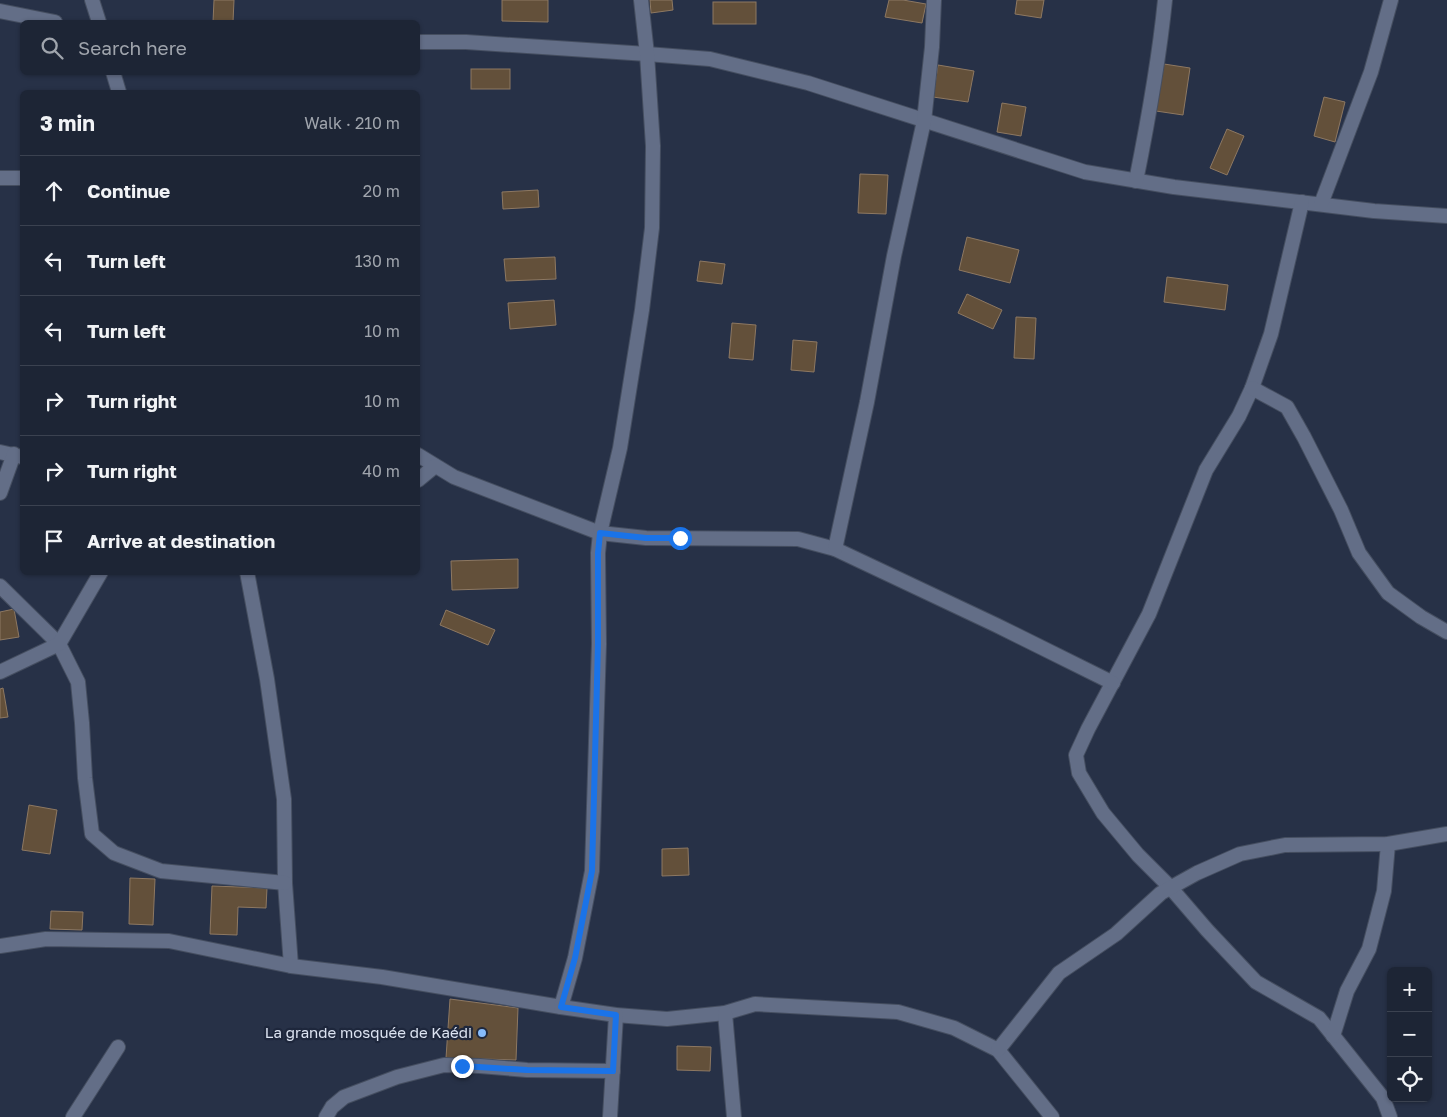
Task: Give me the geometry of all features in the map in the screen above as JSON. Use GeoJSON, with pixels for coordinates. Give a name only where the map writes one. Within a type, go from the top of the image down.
{"type":"FeatureCollection","features":[{"type":"Feature","properties":{"kind":"street"},"geometry":{"type":"LineString","coordinates":[[92,0],[98,20]]}},
{"type":"Feature","properties":{"kind":"street"},"geometry":{"type":"LineString","coordinates":[[561,1007],[575,958],[592,871],[598,644],[598,553],[600,533],[620,448],[642,310],[652,228],[652,146],[647,54],[641,0]]}},
{"type":"Feature","properties":{"kind":"street"},"geometry":{"type":"LineString","coordinates":[[836,549],[868,402],[894,256],[924,121],[932,47],[934,0]]}},
{"type":"Feature","properties":{"kind":"street"},"geometry":{"type":"LineString","coordinates":[[1136,181],[1151,106],[1162,35],[1165,0]]}},
{"type":"Feature","properties":{"kind":"street"},"geometry":{"type":"LineString","coordinates":[[1321,204],[1371,72],[1391,0]]}},
{"type":"Feature","properties":{"kind":"street"},"geometry":{"type":"LineString","coordinates":[[0,11],[45,20]]}},
{"type":"Feature","properties":{"kind":"street"},"geometry":{"type":"LineString","coordinates":[[420,42],[466,42],[710,60],[808,83],[1085,172],[1174,187],[1374,211],[1447,216]]}},
{"type":"Feature","properties":{"kind":"street"},"geometry":{"type":"LineString","coordinates":[[115,75],[118,90]]}},
{"type":"Feature","properties":{"kind":"street"},"geometry":{"type":"LineString","coordinates":[[0,178],[20,178]]}},
{"type":"Feature","properties":{"kind":"street"},"geometry":{"type":"LineString","coordinates":[[1302,202],[1271,334],[1252,388],[1239,416],[1206,470],[1149,614],[1076,755],[1079,773],[1103,813],[1138,854],[1256,982],[1319,1018],[1383,1098],[1390,1117]]}},
{"type":"Feature","properties":{"kind":"street"},"geometry":{"type":"LineString","coordinates":[[1252,388],[1287,407],[1341,510],[1359,553],[1388,593],[1421,617],[1447,632]]}},
{"type":"Feature","properties":{"kind":"street"},"geometry":{"type":"LineString","coordinates":[[0,493],[12,455]]}},
{"type":"Feature","properties":{"kind":"street"},"geometry":{"type":"LineString","coordinates":[[420,456],[454,477],[600,533],[646,538],[798,539],[836,549],[1113,683]]}},
{"type":"Feature","properties":{"kind":"street"},"geometry":{"type":"LineString","coordinates":[[420,478],[435,466]]}},
{"type":"Feature","properties":{"kind":"street"},"geometry":{"type":"LineString","coordinates":[[0,672],[59,644],[99,575]]}},
{"type":"Feature","properties":{"kind":"street"},"geometry":{"type":"LineString","coordinates":[[248,575],[267,679],[284,799],[285,883],[291,966]]}},
{"type":"Feature","properties":{"kind":"street"},"geometry":{"type":"LineString","coordinates":[[0,586],[59,644],[78,682],[85,778],[92,834],[114,853],[161,871],[285,883]]}},
{"type":"Feature","properties":{"kind":"street"},"geometry":{"type":"LineString","coordinates":[[998,1050],[1059,973],[1116,934],[1161,893],[1197,873],[1240,854],[1285,845],[1388,844],[1447,834]]}},
{"type":"Feature","properties":{"kind":"street"},"geometry":{"type":"LineString","coordinates":[[1333,1036],[1347,991],[1369,948],[1384,891],[1388,844]]}},
{"type":"Feature","properties":{"kind":"street"},"geometry":{"type":"LineString","coordinates":[[0,946],[46,939],[169,941],[291,966],[382,977],[616,1015],[667,1018],[725,1013],[755,1004],[898,1012],[954,1028],[998,1050],[1052,1117]]}},
{"type":"Feature","properties":{"kind":"street"},"geometry":{"type":"LineString","coordinates":[[725,1013],[734,1117]]}},
{"type":"Feature","properties":{"kind":"street"},"geometry":{"type":"LineString","coordinates":[[610,1117],[616,1015]]}},
{"type":"Feature","properties":{"kind":"street"},"geometry":{"type":"LineString","coordinates":[[73,1117],[118,1048]]}},
{"type":"Feature","properties":{"kind":"street"},"geometry":{"type":"LineString","coordinates":[[326,1117],[332,1107],[344,1097],[397,1077],[444,1065],[527,1070],[613,1071]]}},
{"type":"Feature","properties":{"kind":"building"},"geometry":{"type":"Polygon","coordinates":[[[214,0],[234,0],[233,20],[213,20],[214,0]]]}},
{"type":"Feature","properties":{"kind":"building"},"geometry":{"type":"Polygon","coordinates":[[[502,0],[548,0],[548,22],[502,21],[502,0]]]}},
{"type":"Feature","properties":{"kind":"building"},"geometry":{"type":"Polygon","coordinates":[[[650,0],[672,0],[673,10],[651,13],[650,0]]]}},
{"type":"Feature","properties":{"kind":"building"},"geometry":{"type":"Polygon","coordinates":[[[889,0],[903,0],[926,4],[922,23],[885,17],[889,0]]]}},
{"type":"Feature","properties":{"kind":"building"},"geometry":{"type":"Polygon","coordinates":[[[1017,0],[1044,0],[1041,18],[1015,14],[1017,0]]]}},
{"type":"Feature","properties":{"kind":"building"},"geometry":{"type":"Polygon","coordinates":[[[713,2],[756,2],[756,24],[713,24],[713,2]]]}},
{"type":"Feature","properties":{"kind":"building"},"geometry":{"type":"Polygon","coordinates":[[[1164,64],[1190,68],[1183,115],[1156,111],[1164,64]]]}},
{"type":"Feature","properties":{"kind":"building"},"geometry":{"type":"Polygon","coordinates":[[[938,65],[974,71],[968,102],[933,97],[938,65]]]}},
{"type":"Feature","properties":{"kind":"building"},"geometry":{"type":"Polygon","coordinates":[[[471,69],[510,69],[510,89],[471,89],[471,69]]]}},
{"type":"Feature","properties":{"kind":"building"},"geometry":{"type":"Polygon","coordinates":[[[1324,97],[1345,102],[1335,142],[1314,136],[1324,97]]]}},
{"type":"Feature","properties":{"kind":"building"},"geometry":{"type":"Polygon","coordinates":[[[1002,103],[1026,107],[1021,136],[997,132],[1002,103]]]}},
{"type":"Feature","properties":{"kind":"building"},"geometry":{"type":"Polygon","coordinates":[[[1227,129],[1244,136],[1227,175],[1210,168],[1227,129]]]}},
{"type":"Feature","properties":{"kind":"building"},"geometry":{"type":"Polygon","coordinates":[[[860,174],[888,175],[886,214],[858,213],[860,174]]]}},
{"type":"Feature","properties":{"kind":"building"},"geometry":{"type":"Polygon","coordinates":[[[538,190],[539,207],[503,209],[502,192],[538,190]]]}},
{"type":"Feature","properties":{"kind":"building"},"geometry":{"type":"Polygon","coordinates":[[[967,237],[1019,250],[1010,283],[959,270],[967,237]]]}},
{"type":"Feature","properties":{"kind":"building"},"geometry":{"type":"Polygon","coordinates":[[[555,257],[556,279],[506,281],[504,259],[555,257]]]}},
{"type":"Feature","properties":{"kind":"building"},"geometry":{"type":"Polygon","coordinates":[[[700,261],[725,264],[722,284],[697,281],[700,261]]]}},
{"type":"Feature","properties":{"kind":"building"},"geometry":{"type":"Polygon","coordinates":[[[1167,277],[1228,285],[1225,310],[1164,302],[1167,277]]]}},
{"type":"Feature","properties":{"kind":"building"},"geometry":{"type":"Polygon","coordinates":[[[967,294],[1002,310],[993,329],[958,313],[967,294]]]}},
{"type":"Feature","properties":{"kind":"building"},"geometry":{"type":"Polygon","coordinates":[[[554,300],[556,325],[510,329],[508,303],[554,300]]]}},
{"type":"Feature","properties":{"kind":"building"},"geometry":{"type":"Polygon","coordinates":[[[1016,317],[1036,318],[1034,359],[1014,358],[1016,317]]]}},
{"type":"Feature","properties":{"kind":"building"},"geometry":{"type":"Polygon","coordinates":[[[732,323],[756,325],[753,360],[729,358],[732,323]]]}},
{"type":"Feature","properties":{"kind":"building"},"geometry":{"type":"Polygon","coordinates":[[[793,340],[817,342],[814,372],[791,370],[793,340]]]}},
{"type":"Feature","properties":{"kind":"building"},"geometry":{"type":"Polygon","coordinates":[[[518,559],[518,588],[452,590],[451,561],[518,559]]]}},
{"type":"Feature","properties":{"kind":"building"},"geometry":{"type":"Polygon","coordinates":[[[14,609],[19,637],[0,640],[0,612],[14,609]]]}},
{"type":"Feature","properties":{"kind":"building"},"geometry":{"type":"Polygon","coordinates":[[[446,610],[495,630],[488,645],[440,625],[446,610]]]}},
{"type":"Feature","properties":{"kind":"building"},"geometry":{"type":"Polygon","coordinates":[[[3,688],[8,717],[0,718],[0,689],[3,688]]]}},
{"type":"Feature","properties":{"kind":"building"},"geometry":{"type":"Polygon","coordinates":[[[29,805],[57,810],[50,854],[22,850],[29,805]]]}},
{"type":"Feature","properties":{"kind":"building"},"geometry":{"type":"Polygon","coordinates":[[[688,848],[689,875],[662,876],[662,849],[688,848]]]}},
{"type":"Feature","properties":{"kind":"building"},"geometry":{"type":"Polygon","coordinates":[[[130,878],[155,879],[153,925],[129,924],[130,878]]]}},
{"type":"Feature","properties":{"kind":"building"},"geometry":{"type":"Polygon","coordinates":[[[212,886],[267,888],[266,908],[238,907],[237,935],[210,934],[212,886]]]}},
{"type":"Feature","properties":{"kind":"building"},"geometry":{"type":"Polygon","coordinates":[[[51,911],[83,912],[82,930],[50,929],[51,911]]]}},
{"type":"Feature","properties":{"kind":"building","name":"La grande mosquée de Kaédi"},"geometry":{"type":"Polygon","coordinates":[[[450,999],[518,1008],[516,1060],[446,1058],[450,999]]]}},
{"type":"Feature","properties":{"kind":"building"},"geometry":{"type":"Polygon","coordinates":[[[677,1046],[711,1047],[710,1071],[677,1070],[677,1046]]]}},
{"type":"Feature","properties":{"kind":"place","name":"La grande mosquée de Kaédi"},"geometry":{"type":"Point","coordinates":[482,1033]}},
{"type":"Feature","properties":{"kind":"route"},"geometry":{"type":"LineString","coordinates":[[462,1066],[527,1070],[613,1071],[616,1015],[561,1007],[575,958],[592,871],[598,644],[598,553],[600,533],[646,538],[680,538]]}}]}
